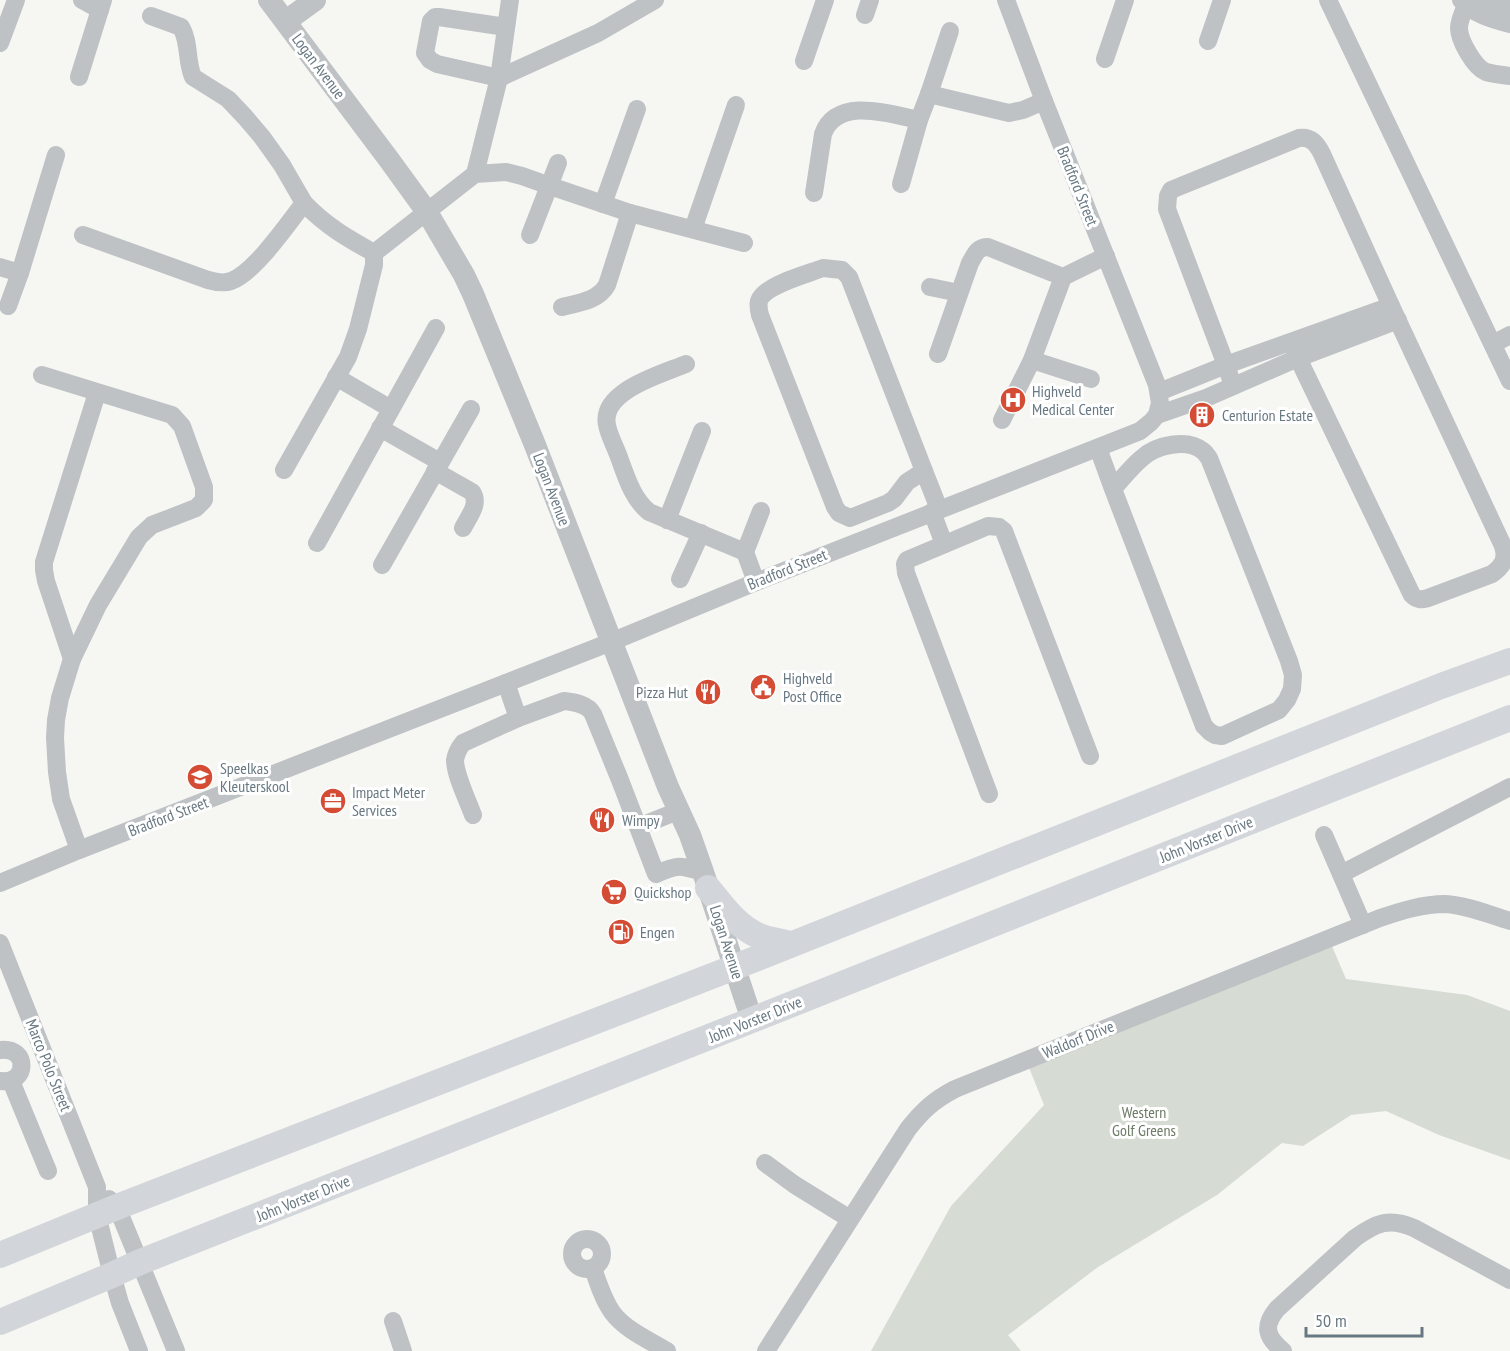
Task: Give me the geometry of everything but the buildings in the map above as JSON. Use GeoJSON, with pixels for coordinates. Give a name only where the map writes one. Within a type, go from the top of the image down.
{"type":"FeatureCollection","features":[{"type":"Feature","properties":{"kind":"main road"},"geometry":{"type":"LineString","coordinates":[[0,1255],[1510,661]]}},
{"type":"Feature","properties":{"kind":"main road","name":"John Vorster Drive"},"geometry":{"type":"LineString","coordinates":[[0,1322],[140,1262],[1510,718]]}},
{"type":"Feature","properties":{"kind":"main road"},"geometry":{"type":"LineString","coordinates":[[706,880],[734,919],[746,929],[760,936],[791,944]]}},
{"type":"Feature","properties":{"kind":"street"},"geometry":{"type":"LineString","coordinates":[[0,43],[16,0]]}},
{"type":"Feature","properties":{"kind":"street"},"geometry":{"type":"LineString","coordinates":[[79,77],[101,5],[82,0]]}},
{"type":"Feature","properties":{"kind":"street","name":"Logan Avenue"},"geometry":{"type":"LineString","coordinates":[[269,0],[427,212],[451,251],[473,294],[678,811],[690,835],[752,1020]]}},
{"type":"Feature","properties":{"kind":"street"},"geometry":{"type":"LineString","coordinates":[[286,21],[315,0]]}},
{"type":"Feature","properties":{"kind":"street"},"geometry":{"type":"LineString","coordinates":[[475,174],[499,78],[510,0]]}},
{"type":"Feature","properties":{"kind":"street"},"geometry":{"type":"LineString","coordinates":[[506,27],[435,17],[430,21],[425,51],[430,60],[437,64],[499,78],[598,33],[655,0]]}},
{"type":"Feature","properties":{"kind":"street"},"geometry":{"type":"LineString","coordinates":[[804,61],[825,0]]}},
{"type":"Feature","properties":{"kind":"street","name":"Bradford Street"},"geometry":{"type":"LineString","coordinates":[[0,883],[611,642],[935,510],[1098,448],[1140,431],[1151,422],[1157,415],[1160,403],[1159,392],[1005,0]]}},
{"type":"Feature","properties":{"kind":"street"},"geometry":{"type":"LineString","coordinates":[[1105,59],[1125,0]]}},
{"type":"Feature","properties":{"kind":"street"},"geometry":{"type":"LineString","coordinates":[[1208,41],[1222,0]]}},
{"type":"Feature","properties":{"kind":"street"},"geometry":{"type":"LineString","coordinates":[[1328,0],[1510,381]]}},
{"type":"Feature","properties":{"kind":"street"},"geometry":{"type":"LineString","coordinates":[[1469,2],[1510,8]]}},
{"type":"Feature","properties":{"kind":"street"},"geometry":{"type":"LineString","coordinates":[[1469,2],[1494,20],[1510,24]]}},
{"type":"Feature","properties":{"kind":"street"},"geometry":{"type":"LineString","coordinates":[[1469,2],[1459,31],[1472,60],[1484,71],[1510,76]]}},
{"type":"Feature","properties":{"kind":"street"},"geometry":{"type":"LineString","coordinates":[[151,16],[181,27],[185,34],[190,71],[193,77],[228,99],[245,117],[282,165],[304,203],[326,224],[374,253]]}},
{"type":"Feature","properties":{"kind":"street"},"geometry":{"type":"LineString","coordinates":[[901,184],[919,120],[950,31]]}},
{"type":"Feature","properties":{"kind":"street"},"geometry":{"type":"LineString","coordinates":[[929,94],[1009,113],[1044,101]]}},
{"type":"Feature","properties":{"kind":"street"},"geometry":{"type":"LineString","coordinates":[[693,230],[736,105]]}},
{"type":"Feature","properties":{"kind":"street"},"geometry":{"type":"LineString","coordinates":[[603,204],[637,109]]}},
{"type":"Feature","properties":{"kind":"street"},"geometry":{"type":"LineString","coordinates":[[814,193],[825,127],[838,115],[870,110],[919,120]]}},
{"type":"Feature","properties":{"kind":"street"},"geometry":{"type":"LineString","coordinates":[[1233,386],[1167,208],[1168,196],[1171,190],[1305,137],[1319,149],[1503,546],[1505,554],[1501,567],[1492,574],[1422,600],[1412,595],[1295,350]]}},
{"type":"Feature","properties":{"kind":"street"},"geometry":{"type":"LineString","coordinates":[[8,306],[56,155]]}},
{"type":"Feature","properties":{"kind":"street"},"geometry":{"type":"LineString","coordinates":[[530,236],[558,163]]}},
{"type":"Feature","properties":{"kind":"street"},"geometry":{"type":"LineString","coordinates":[[374,253],[475,174],[506,172],[630,213],[744,243]]}},
{"type":"Feature","properties":{"kind":"street"},"geometry":{"type":"LineString","coordinates":[[83,235],[208,280],[218,283],[230,282],[254,265],[304,203]]}},
{"type":"Feature","properties":{"kind":"street"},"geometry":{"type":"LineString","coordinates":[[562,307],[593,298],[603,292],[630,213]]}},
{"type":"Feature","properties":{"kind":"street"},"geometry":{"type":"LineString","coordinates":[[938,354],[970,263],[977,251],[988,247],[1063,278]]}},
{"type":"Feature","properties":{"kind":"street"},"geometry":{"type":"LineString","coordinates":[[284,470],[348,357],[374,265],[374,253]]}},
{"type":"Feature","properties":{"kind":"street"},"geometry":{"type":"LineString","coordinates":[[1002,420],[1032,360],[1063,278],[1106,256]]}},
{"type":"Feature","properties":{"kind":"street"},"geometry":{"type":"LineString","coordinates":[[0,267],[20,273]]}},
{"type":"Feature","properties":{"kind":"street"},"geometry":{"type":"LineString","coordinates":[[924,471],[907,482],[888,503],[855,517],[839,513],[760,315],[760,299],[765,292],[823,268],[838,269],[846,273],[924,471],[944,544]]}},
{"type":"Feature","properties":{"kind":"street"},"geometry":{"type":"LineString","coordinates":[[930,287],[959,293]]}},
{"type":"Feature","properties":{"kind":"street"},"geometry":{"type":"LineString","coordinates":[[1159,392],[1226,365],[1295,350],[1394,313]]}},
{"type":"Feature","properties":{"kind":"street"},"geometry":{"type":"LineString","coordinates":[[317,543],[436,328]]}},
{"type":"Feature","properties":{"kind":"street"},"geometry":{"type":"LineString","coordinates":[[1493,344],[1510,335]]}},
{"type":"Feature","properties":{"kind":"street"},"geometry":{"type":"LineString","coordinates":[[1157,415],[1233,386],[1295,350]]}},
{"type":"Feature","properties":{"kind":"street"},"geometry":{"type":"LineString","coordinates":[[1032,360],[1091,379]]}},
{"type":"Feature","properties":{"kind":"street"},"geometry":{"type":"LineString","coordinates":[[686,364],[616,397],[610,404],[606,423],[631,489],[642,507],[667,520],[745,552]]}},
{"type":"Feature","properties":{"kind":"street"},"geometry":{"type":"LineString","coordinates":[[42,375],[172,415],[182,426],[205,494],[204,500],[196,508],[152,525],[139,537],[99,605],[72,659],[60,698],[55,738],[61,799],[79,850]]}},
{"type":"Feature","properties":{"kind":"street"},"geometry":{"type":"LineString","coordinates":[[336,377],[391,409]]}},
{"type":"Feature","properties":{"kind":"street"},"geometry":{"type":"LineString","coordinates":[[72,659],[46,580],[44,562],[98,393]]}},
{"type":"Feature","properties":{"kind":"street"},"geometry":{"type":"LineString","coordinates":[[382,565],[471,409]]}},
{"type":"Feature","properties":{"kind":"street"},"geometry":{"type":"LineString","coordinates":[[380,428],[438,466],[472,492],[476,500],[475,505],[463,528]]}},
{"type":"Feature","properties":{"kind":"street"},"geometry":{"type":"LineString","coordinates":[[667,520],[702,431]]}},
{"type":"Feature","properties":{"kind":"street"},"geometry":{"type":"LineString","coordinates":[[1098,448],[1113,489],[1204,726],[1210,732],[1222,736],[1279,710],[1292,689],[1293,675],[1289,661],[1209,458],[1204,451],[1190,445],[1156,449],[1143,456],[1113,489]]}},
{"type":"Feature","properties":{"kind":"street"},"geometry":{"type":"LineString","coordinates":[[756,582],[745,552],[761,511]]}},
{"type":"Feature","properties":{"kind":"street"},"geometry":{"type":"LineString","coordinates":[[989,794],[905,568],[907,560],[988,526],[999,526],[1004,531],[1090,756]]}},
{"type":"Feature","properties":{"kind":"street"},"geometry":{"type":"LineString","coordinates":[[680,579],[700,533]]}},
{"type":"Feature","properties":{"kind":"street"},"geometry":{"type":"LineString","coordinates":[[506,683],[518,718]]}},
{"type":"Feature","properties":{"kind":"street"},"geometry":{"type":"LineString","coordinates":[[473,815],[455,761],[459,747],[463,743],[518,718],[564,700],[579,704],[591,709],[656,874],[670,867],[679,866],[706,880]]}},
{"type":"Feature","properties":{"kind":"street"},"geometry":{"type":"LineString","coordinates":[[1341,874],[1510,787]]}},
{"type":"Feature","properties":{"kind":"street"},"geometry":{"type":"LineString","coordinates":[[638,827],[678,811]]}},
{"type":"Feature","properties":{"kind":"street"},"geometry":{"type":"LineString","coordinates":[[1324,835],[1363,925]]}},
{"type":"Feature","properties":{"kind":"street","name":"Waldorf Drive"},"geometry":{"type":"LineString","coordinates":[[766,1351],[908,1129],[922,1111],[937,1099],[955,1089],[1363,925],[1412,908],[1446,904],[1510,921]]}},
{"type":"Feature","properties":{"kind":"street","name":"Marco Polo Street"},"geometry":{"type":"LineString","coordinates":[[0,943],[107,1211]]}},
{"type":"Feature","properties":{"kind":"street"},"geometry":{"type":"LineString","coordinates":[[20,1060],[42,1049]]}},
{"type":"Feature","properties":{"kind":"street"},"geometry":{"type":"LineString","coordinates":[[0,1050],[12,1051],[20,1060],[22,1066],[16,1078],[5,1081],[48,1171]]}},
{"type":"Feature","properties":{"kind":"street"},"geometry":{"type":"LineString","coordinates":[[765,1163],[795,1185],[850,1219]]}},
{"type":"Feature","properties":{"kind":"street"},"geometry":{"type":"LineString","coordinates":[[107,1211],[140,1262],[176,1351]]}},
{"type":"Feature","properties":{"kind":"street"},"geometry":{"type":"LineString","coordinates":[[107,1211],[112,1275],[120,1303],[139,1351]]}},
{"type":"Feature","properties":{"kind":"street"},"geometry":{"type":"LineString","coordinates":[[1283,1351],[1274,1344],[1268,1334],[1271,1316],[1355,1238],[1380,1223],[1403,1223],[1510,1280]]}},
{"type":"Feature","properties":{"kind":"street"},"geometry":{"type":"LineString","coordinates":[[593,1268],[604,1299],[618,1319],[630,1329],[667,1351]]}},
{"type":"Feature","properties":{"kind":"street"},"geometry":{"type":"LineString","coordinates":[[393,1321],[403,1351]]}},
{"type":"Feature","properties":{"kind":"green space","name":"Western Golf Greens"},"geometry":{"type":"Polygon","coordinates":[[[1329,939],[1346,979],[1467,995],[1510,1011],[1510,1160],[1439,1135],[1386,1111],[1351,1115],[1303,1146],[1282,1143],[1217,1195],[1098,1267],[1008,1335],[1021,1351],[871,1351],[951,1206],[1044,1105],[1026,1060],[1329,939]]]}},
{"type":"Feature","properties":{"kind":"place","name":"Highveld Medical Center"},"geometry":{"type":"Point","coordinates":[1013,400]}},
{"type":"Feature","properties":{"kind":"place","name":"Centurion Estate"},"geometry":{"type":"Point","coordinates":[1202,415]}},
{"type":"Feature","properties":{"kind":"place","name":"Highveld Post Office"},"geometry":{"type":"Point","coordinates":[763,687]}},
{"type":"Feature","properties":{"kind":"place","name":"Pizza Hut"},"geometry":{"type":"Point","coordinates":[708,692]}},
{"type":"Feature","properties":{"kind":"place","name":"Speelkas Kleuterskool"},"geometry":{"type":"Point","coordinates":[200,777]}},
{"type":"Feature","properties":{"kind":"place","name":"Impact Meter Services"},"geometry":{"type":"Point","coordinates":[333,801]}},
{"type":"Feature","properties":{"kind":"place","name":"Wimpy"},"geometry":{"type":"Point","coordinates":[602,820]}},
{"type":"Feature","properties":{"kind":"place","name":"Quickshop"},"geometry":{"type":"Point","coordinates":[614,892]}},
{"type":"Feature","properties":{"kind":"place","name":"Engen"},"geometry":{"type":"Point","coordinates":[621,932]}}]}
